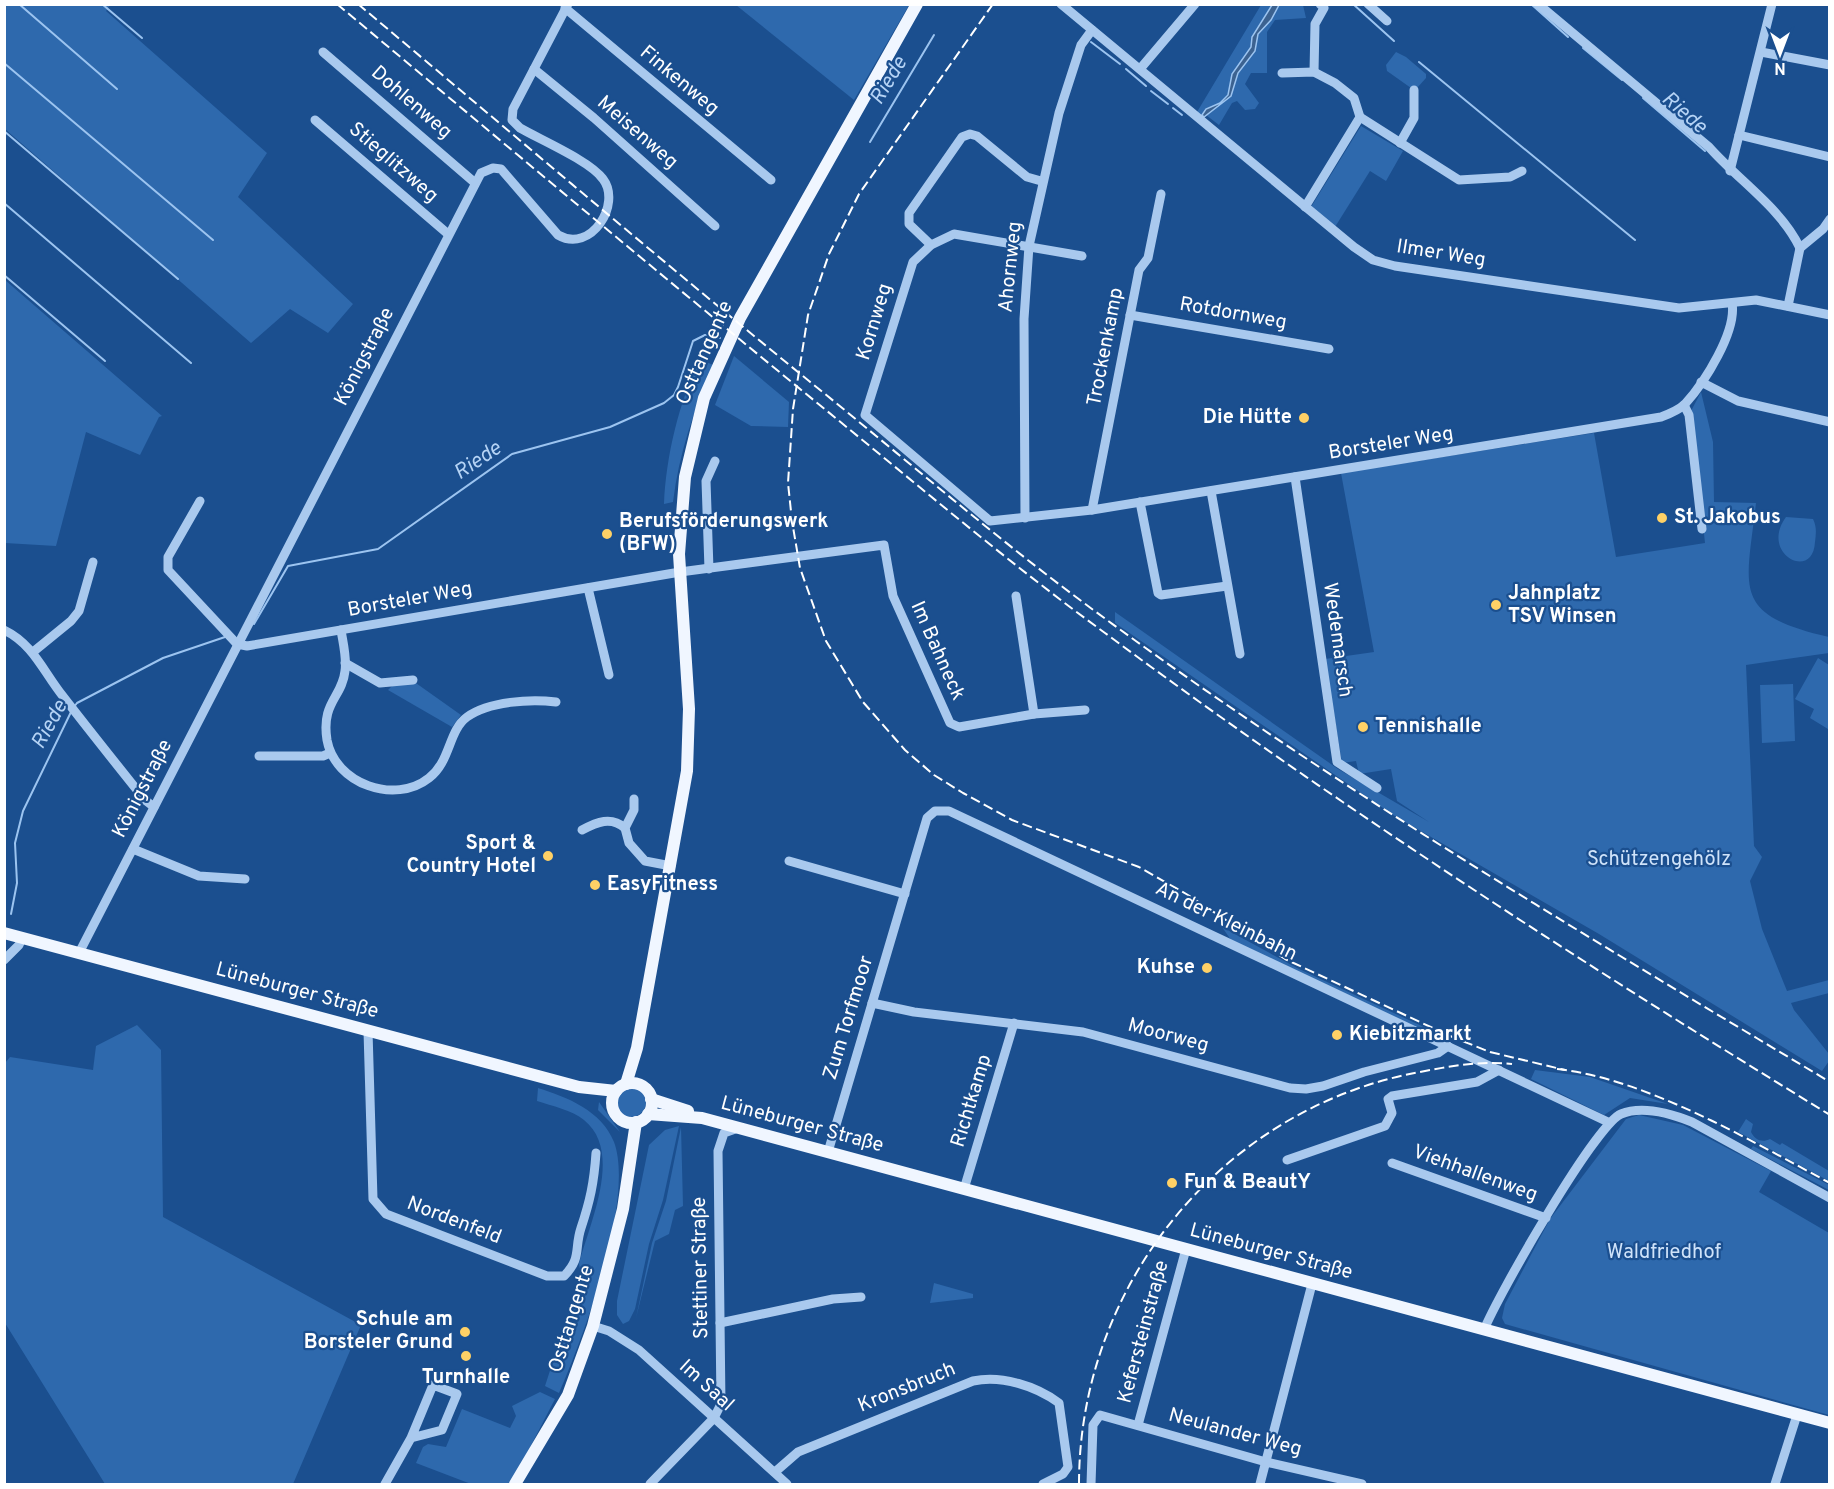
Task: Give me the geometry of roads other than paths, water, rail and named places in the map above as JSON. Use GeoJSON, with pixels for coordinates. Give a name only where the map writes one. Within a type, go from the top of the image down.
{"type":"FeatureCollection","features":[{"type":"Feature","properties":{"kind":"main road","name":"Osttangente"},"geometry":{"type":"LineString","coordinates":[[621,1087],[637,1048],[685,792],[689,748],[680,572],[682,501],[689,454],[704,398],[720,358],[750,300],[917,4]]}},
{"type":"Feature","properties":{"kind":"main road","name":"Lüneburger Straße"},"geometry":{"type":"LineString","coordinates":[[4,933],[579,1087],[612,1104],[615,1114],[623,1121]]}},
{"type":"Feature","properties":{"kind":"main road","name":"Osttangente"},"geometry":{"type":"LineString","coordinates":[[637,1048],[639,1084]]}},
{"type":"Feature","properties":{"kind":"main road","name":"Lüneburger Straße"},"geometry":{"type":"LineString","coordinates":[[579,1087],[621,1087],[639,1084]]}},
{"type":"Feature","properties":{"kind":"main road"},"geometry":{"type":"LineString","coordinates":[[623,1121],[636,1122],[648,1114],[651,1099],[648,1092],[639,1084]]}},
{"type":"Feature","properties":{"kind":"main road"},"geometry":{"type":"LineString","coordinates":[[612,1104],[621,1087]]}},
{"type":"Feature","properties":{"kind":"main road","name":"Lüneburger Straße"},"geometry":{"type":"LineString","coordinates":[[651,1099],[702,1118]]}},
{"type":"Feature","properties":{"kind":"main road","name":"Lüneburger Straße"},"geometry":{"type":"LineString","coordinates":[[648,1114],[702,1118],[1830,1423]]}},
{"type":"Feature","properties":{"kind":"main road","name":"Osttangente"},"geometry":{"type":"LineString","coordinates":[[623,1121],[629,1152]]}},
{"type":"Feature","properties":{"kind":"main road","name":"Osttangente"},"geometry":{"type":"LineString","coordinates":[[515,1485],[568,1395],[593,1326],[623,1209],[629,1152],[636,1122]]}},
{"type":"Feature","properties":{"kind":"street","name":"Ilmer Weg"},"geometry":{"type":"LineString","coordinates":[[1061,4],[1305,207],[1373,260],[1395,266],[1679,308],[1756,300],[1830,315]]}},
{"type":"Feature","properties":{"kind":"street"},"geometry":{"type":"LineString","coordinates":[[1140,69],[1195,4]]}},
{"type":"Feature","properties":{"kind":"street"},"geometry":{"type":"LineString","coordinates":[[1368,4],[1387,21]]}},
{"type":"Feature","properties":{"kind":"street"},"geometry":{"type":"LineString","coordinates":[[1538,4],[1709,147],[1730,171],[1764,201],[1795,237],[1800,248],[1788,306]]}},
{"type":"Feature","properties":{"kind":"street"},"geometry":{"type":"LineString","coordinates":[[1730,171],[1761,52],[1769,5]]}},
{"type":"Feature","properties":{"kind":"street"},"geometry":{"type":"LineString","coordinates":[[474,182],[486,169],[501,169],[558,235],[567,240],[578,241],[588,236],[601,223],[607,206],[608,191],[604,180],[594,170],[520,128],[512,120],[513,109],[567,6]]}},
{"type":"Feature","properties":{"kind":"street","name":"Finkenweg"},"geometry":{"type":"LineString","coordinates":[[567,6],[676,103],[771,180]]}},
{"type":"Feature","properties":{"kind":"street"},"geometry":{"type":"LineString","coordinates":[[1314,72],[1315,24],[1324,6]]}},
{"type":"Feature","properties":{"kind":"street","name":"Ahornweg"},"geometry":{"type":"LineString","coordinates":[[1025,518],[1024,319],[1029,246],[1041,181],[1076,60],[1081,45],[1092,30]]}},
{"type":"Feature","properties":{"kind":"street","name":"Dohlenweg"},"geometry":{"type":"LineString","coordinates":[[323,52],[474,182]]}},
{"type":"Feature","properties":{"kind":"street"},"geometry":{"type":"LineString","coordinates":[[1761,52],[1830,65]]}},
{"type":"Feature","properties":{"kind":"street","name":"Meisenweg"},"geometry":{"type":"LineString","coordinates":[[534,69],[594,118],[715,226]]}},
{"type":"Feature","properties":{"kind":"street"},"geometry":{"type":"LineString","coordinates":[[1282,73],[1314,72],[1354,98],[1360,117],[1459,180],[1510,177],[1522,171]]}},
{"type":"Feature","properties":{"kind":"street"},"geometry":{"type":"LineString","coordinates":[[1400,143],[1414,118],[1414,90]]}},
{"type":"Feature","properties":{"kind":"street"},"geometry":{"type":"LineString","coordinates":[[1305,207],[1360,117]]}},
{"type":"Feature","properties":{"kind":"street","name":"Stieglitzweg"},"geometry":{"type":"LineString","coordinates":[[315,120],[448,234]]}},
{"type":"Feature","properties":{"kind":"street"},"geometry":{"type":"LineString","coordinates":[[931,245],[909,224],[909,213],[962,137],[970,134],[977,136],[1027,177],[1041,181]]}},
{"type":"Feature","properties":{"kind":"street"},"geometry":{"type":"LineString","coordinates":[[1739,135],[1830,157]]}},
{"type":"Feature","properties":{"kind":"street","name":"Königstraße"},"geometry":{"type":"LineString","coordinates":[[79,953],[474,182]]}},
{"type":"Feature","properties":{"kind":"street","name":"Trockenkamp"},"geometry":{"type":"LineString","coordinates":[[1092,510],[1139,270],[1148,258],[1161,194]]}},
{"type":"Feature","properties":{"kind":"street"},"geometry":{"type":"LineString","coordinates":[[1800,248],[1826,231],[1830,219]]}},
{"type":"Feature","properties":{"kind":"street","name":"Kornweg"},"geometry":{"type":"LineString","coordinates":[[985,518],[866,415],[913,262],[931,245],[954,234],[1082,256]]}},
{"type":"Feature","properties":{"kind":"street","name":"Borsteler Weg"},"geometry":{"type":"LineString","coordinates":[[985,518],[996,522],[1092,510],[1638,423],[1672,413],[1684,405],[1701,382],[1731,330],[1734,314],[1732,303]]}},
{"type":"Feature","properties":{"kind":"street","name":"Rotdornweg"},"geometry":{"type":"LineString","coordinates":[[1130,315],[1329,350]]}},
{"type":"Feature","properties":{"kind":"street"},"geometry":{"type":"LineString","coordinates":[[1701,382],[1738,401],[1830,422]]}},
{"type":"Feature","properties":{"kind":"street"},"geometry":{"type":"LineString","coordinates":[[1684,405],[1689,415],[1702,529]]}},
{"type":"Feature","properties":{"kind":"street"},"geometry":{"type":"LineString","coordinates":[[709,569],[706,481],[715,462]]}},
{"type":"Feature","properties":{"kind":"street","name":"Wedemarsch"},"geometry":{"type":"LineString","coordinates":[[1295,477],[1337,762],[1377,788]]}},
{"type":"Feature","properties":{"kind":"street"},"geometry":{"type":"LineString","coordinates":[[1211,491],[1240,654]]}},
{"type":"Feature","properties":{"kind":"street"},"geometry":{"type":"LineString","coordinates":[[200,501],[168,557],[168,570],[237,644]]}},
{"type":"Feature","properties":{"kind":"street"},"geometry":{"type":"LineString","coordinates":[[1140,502],[1158,593],[1161,595],[1227,586]]}},
{"type":"Feature","properties":{"kind":"street","name":"Borsteler Weg"},"geometry":{"type":"LineString","coordinates":[[237,644],[247,646],[680,572],[884,545]]}},
{"type":"Feature","properties":{"kind":"street","name":"Im Bahneck"},"geometry":{"type":"LineString","coordinates":[[884,545],[893,596],[950,723],[959,727],[1034,714],[1085,710]]}},
{"type":"Feature","properties":{"kind":"street"},"geometry":{"type":"LineString","coordinates":[[33,652],[72,621],[79,611],[93,562]]}},
{"type":"Feature","properties":{"kind":"street"},"geometry":{"type":"LineString","coordinates":[[588,588],[609,675]]}},
{"type":"Feature","properties":{"kind":"street"},"geometry":{"type":"LineString","coordinates":[[1016,596],[1034,714]]}},
{"type":"Feature","properties":{"kind":"street"},"geometry":{"type":"LineString","coordinates":[[4,630],[17,636],[33,652],[76,713],[145,800],[154,807]]}},
{"type":"Feature","properties":{"kind":"street"},"geometry":{"type":"LineString","coordinates":[[341,630],[345,663],[343,679],[327,712],[330,753],[344,771],[370,787],[385,790],[416,787],[439,769],[460,724],[468,717],[494,707],[532,701],[556,702]]}},
{"type":"Feature","properties":{"kind":"street"},"geometry":{"type":"LineString","coordinates":[[345,663],[380,683],[413,680]]}},
{"type":"Feature","properties":{"kind":"street"},"geometry":{"type":"LineString","coordinates":[[260,756],[323,756],[330,753]]}},
{"type":"Feature","properties":{"kind":"street"},"geometry":{"type":"LineString","coordinates":[[634,799],[634,810],[626,828],[634,852],[645,861],[671,866]]}},
{"type":"Feature","properties":{"kind":"street","name":"Zum Torfmoor"},"geometry":{"type":"LineString","coordinates":[[828,1152],[927,819],[935,811]]}},
{"type":"Feature","properties":{"kind":"street","name":"An der Kleinbahn"},"geometry":{"type":"LineString","coordinates":[[935,811],[949,811],[1217,936],[1316,987],[1448,1046],[1476,1062],[1499,1070],[1608,1122]]}},
{"type":"Feature","properties":{"kind":"street"},"geometry":{"type":"LineString","coordinates":[[582,830],[608,820],[626,828]]}},
{"type":"Feature","properties":{"kind":"street"},"geometry":{"type":"LineString","coordinates":[[133,849],[199,876],[245,879]]}},
{"type":"Feature","properties":{"kind":"street"},"geometry":{"type":"LineString","coordinates":[[789,861],[905,894]]}},
{"type":"Feature","properties":{"kind":"street"},"geometry":{"type":"LineString","coordinates":[[4,960],[19,945],[21,938]]}},
{"type":"Feature","properties":{"kind":"street","name":"Moorweg"},"geometry":{"type":"LineString","coordinates":[[872,1003],[914,1012],[1083,1032],[1290,1088],[1306,1089],[1438,1053],[1448,1046]]}},
{"type":"Feature","properties":{"kind":"street","name":"Richtkamp"},"geometry":{"type":"LineString","coordinates":[[964,1189],[1014,1023]]}},
{"type":"Feature","properties":{"kind":"street","name":"Nordenfeld"},"geometry":{"type":"LineString","coordinates":[[368,1030],[373,1199],[386,1214],[548,1276],[564,1276],[576,1264],[580,1230],[589,1209],[596,1154]]}},
{"type":"Feature","properties":{"kind":"street"},"geometry":{"type":"LineString","coordinates":[[1287,1160],[1385,1126],[1392,1113],[1388,1099],[1392,1095],[1477,1082],[1499,1070]]}},
{"type":"Feature","properties":{"kind":"street"},"geometry":{"type":"LineString","coordinates":[[1608,1122],[1620,1114],[1636,1110],[1672,1114],[1732,1141],[1830,1198]]}},
{"type":"Feature","properties":{"kind":"street","name":"Viehhallenweg"},"geometry":{"type":"LineString","coordinates":[[1484,1330],[1546,1218],[1608,1122]]}},
{"type":"Feature","properties":{"kind":"street","name":"Stettiner Straße"},"geometry":{"type":"LineString","coordinates":[[714,1418],[721,1404],[718,1151],[724,1133],[738,1128]]}},
{"type":"Feature","properties":{"kind":"street","name":"Viehhallenweg"},"geometry":{"type":"LineString","coordinates":[[1392,1163],[1546,1218]]}},
{"type":"Feature","properties":{"kind":"street","name":"Kefersteinstraße"},"geometry":{"type":"LineString","coordinates":[[1138,1425],[1186,1249]]}},
{"type":"Feature","properties":{"kind":"street"},"geometry":{"type":"LineString","coordinates":[[1260,1485],[1312,1284]]}},
{"type":"Feature","properties":{"kind":"street"},"geometry":{"type":"LineString","coordinates":[[720,1323],[833,1299],[861,1297]]}},
{"type":"Feature","properties":{"kind":"street","name":"Im Saal"},"geometry":{"type":"LineString","coordinates":[[593,1326],[609,1330],[639,1350],[787,1485]]}},
{"type":"Feature","properties":{"kind":"street","name":"Kronsbruch"},"geometry":{"type":"LineString","coordinates":[[775,1472],[798,1452],[973,1381],[990,1380],[1023,1385],[1048,1395],[1059,1403],[1068,1467],[1063,1474],[1043,1485]]}},
{"type":"Feature","properties":{"kind":"street"},"geometry":{"type":"LineString","coordinates":[[385,1485],[411,1438],[433,1385],[457,1394],[442,1430],[411,1438]]}},
{"type":"Feature","properties":{"kind":"street","name":"Neulander Weg"},"geometry":{"type":"LineString","coordinates":[[1092,1485],[1093,1425],[1100,1415],[1266,1462],[1362,1485]]}},
{"type":"Feature","properties":{"kind":"street"},"geometry":{"type":"LineString","coordinates":[[1775,1485],[1797,1415]]}},
{"type":"Feature","properties":{"kind":"street"},"geometry":{"type":"LineString","coordinates":[[650,1485],[714,1418]]}},
{"type":"Feature","properties":{"kind":"waterway"},"geometry":{"type":"LineString","coordinates":[[19,4],[117,89]]}},
{"type":"Feature","properties":{"kind":"waterway"},"geometry":{"type":"LineString","coordinates":[[102,4],[142,38]]}},
{"type":"Feature","properties":{"kind":"waterway"},"geometry":{"type":"LineString","coordinates":[[1353,4],[1394,41]]}},
{"type":"Feature","properties":{"kind":"waterway","name":"Riede"},"geometry":{"type":"LineString","coordinates":[[1531,4],[1568,37]]}},
{"type":"Feature","properties":{"kind":"waterway","name":"Riede"},"geometry":{"type":"LineString","coordinates":[[870,142],[934,35]]}},
{"type":"Feature","properties":{"kind":"waterway"},"geometry":{"type":"LineString","coordinates":[[1091,42],[1120,64]]}},
{"type":"Feature","properties":{"kind":"waterway","name":"Riede"},"geometry":{"type":"LineString","coordinates":[[1583,48],[1622,80]]}},
{"type":"Feature","properties":{"kind":"waterway"},"geometry":{"type":"LineString","coordinates":[[1419,62],[1635,240]]}},
{"type":"Feature","properties":{"kind":"waterway"},"geometry":{"type":"LineString","coordinates":[[4,63],[213,240]]}},
{"type":"Feature","properties":{"kind":"waterway"},"geometry":{"type":"LineString","coordinates":[[1126,69],[1146,86]]}},
{"type":"Feature","properties":{"kind":"waterway"},"geometry":{"type":"LineString","coordinates":[[1151,91],[1168,104]]}},
{"type":"Feature","properties":{"kind":"waterway","name":"Riede"},"geometry":{"type":"LineString","coordinates":[[1643,98],[1705,151]]}},
{"type":"Feature","properties":{"kind":"waterway"},"geometry":{"type":"LineString","coordinates":[[1173,108],[1182,115]]}},
{"type":"Feature","properties":{"kind":"waterway"},"geometry":{"type":"LineString","coordinates":[[4,131],[178,279]]}},
{"type":"Feature","properties":{"kind":"waterway"},"geometry":{"type":"LineString","coordinates":[[4,203],[191,363]]}},
{"type":"Feature","properties":{"kind":"waterway"},"geometry":{"type":"LineString","coordinates":[[4,275],[105,361]]}},
{"type":"Feature","properties":{"kind":"waterway","name":"Riede"},"geometry":{"type":"LineString","coordinates":[[254,624],[288,566],[378,549],[512,454],[610,427],[664,403],[674,395],[678,387],[693,341],[705,335],[720,338]]}},
{"type":"Feature","properties":{"kind":"waterway","name":"Riede"},"geometry":{"type":"LineString","coordinates":[[74,707],[77,703],[163,658],[225,637]]}},
{"type":"Feature","properties":{"kind":"waterway","name":"Riede"},"geometry":{"type":"LineString","coordinates":[[11,914],[17,883],[15,843],[23,811],[71,712]]}},
{"type":"Feature","properties":{"kind":"railway"},"geometry":{"type":"LineString","coordinates":[[337,4],[766,361],[1069,606],[1282,760],[1462,882],[1645,1000],[1830,1115]]}},
{"type":"Feature","properties":{"kind":"railway"},"geometry":{"type":"LineString","coordinates":[[358,4],[752,334],[982,523],[1088,606],[1177,671],[1360,794],[1641,969],[1830,1082]]}},
{"type":"Feature","properties":{"kind":"railway"},"geometry":{"type":"LineString","coordinates":[[993,4],[859,194],[829,254],[808,315],[793,409],[788,483],[800,568],[826,641],[863,702],[905,750],[934,775],[963,793],[1012,820],[1139,867],[1188,895],[1285,959],[1450,1036],[1490,1052],[1565,1070]]}},
{"type":"Feature","properties":{"kind":"railway"},"geometry":{"type":"LineString","coordinates":[[1079,1484],[1085,1412],[1103,1344],[1132,1280],[1171,1223],[1218,1172],[1274,1129],[1336,1097],[1405,1075],[1458,1065],[1512,1064]]}},
{"type":"Feature","properties":{"kind":"railway"},"geometry":{"type":"LineString","coordinates":[[1557,1069],[1591,1075],[1662,1098],[1732,1131],[1830,1183]]}},
{"type":"Feature","properties":{"kind":"place","name":"Die Hütte"},"geometry":{"type":"Point","coordinates":[1304,418]}},
{"type":"Feature","properties":{"kind":"place","name":"St. Jakobus"},"geometry":{"type":"Point","coordinates":[1662,518]}},
{"type":"Feature","properties":{"kind":"place","name":"Berufsförderungswerk (BFW)"},"geometry":{"type":"Point","coordinates":[607,534]}},
{"type":"Feature","properties":{"kind":"place","name":"Jahnplatz TSV Winsen"},"geometry":{"type":"Point","coordinates":[1496,605]}},
{"type":"Feature","properties":{"kind":"place","name":"Tennishalle"},"geometry":{"type":"Point","coordinates":[1363,727]}},
{"type":"Feature","properties":{"kind":"place","name":"Sport & Country Hotel"},"geometry":{"type":"Point","coordinates":[548,856]}},
{"type":"Feature","properties":{"kind":"place","name":"EasyFitness"},"geometry":{"type":"Point","coordinates":[595,885]}},
{"type":"Feature","properties":{"kind":"place","name":"Kuhse"},"geometry":{"type":"Point","coordinates":[1207,968]}},
{"type":"Feature","properties":{"kind":"place","name":"Kiebitzmarkt"},"geometry":{"type":"Point","coordinates":[1337,1035]}},
{"type":"Feature","properties":{"kind":"place","name":"Fun & BeautY"},"geometry":{"type":"Point","coordinates":[1172,1183]}},
{"type":"Feature","properties":{"kind":"place","name":"Schule am Borsteler Grund"},"geometry":{"type":"Point","coordinates":[465,1332]}},
{"type":"Feature","properties":{"kind":"place","name":"Turnhalle"},"geometry":{"type":"Point","coordinates":[466,1356]}},
{"type":"Feature","properties":{"kind":"park label","name":"Schützengehölz"},"geometry":{"type":"Point","coordinates":[1659,860]}},
{"type":"Feature","properties":{"kind":"park label","name":"Waldfriedhof"},"geometry":{"type":"Point","coordinates":[1664,1253]}}]}
